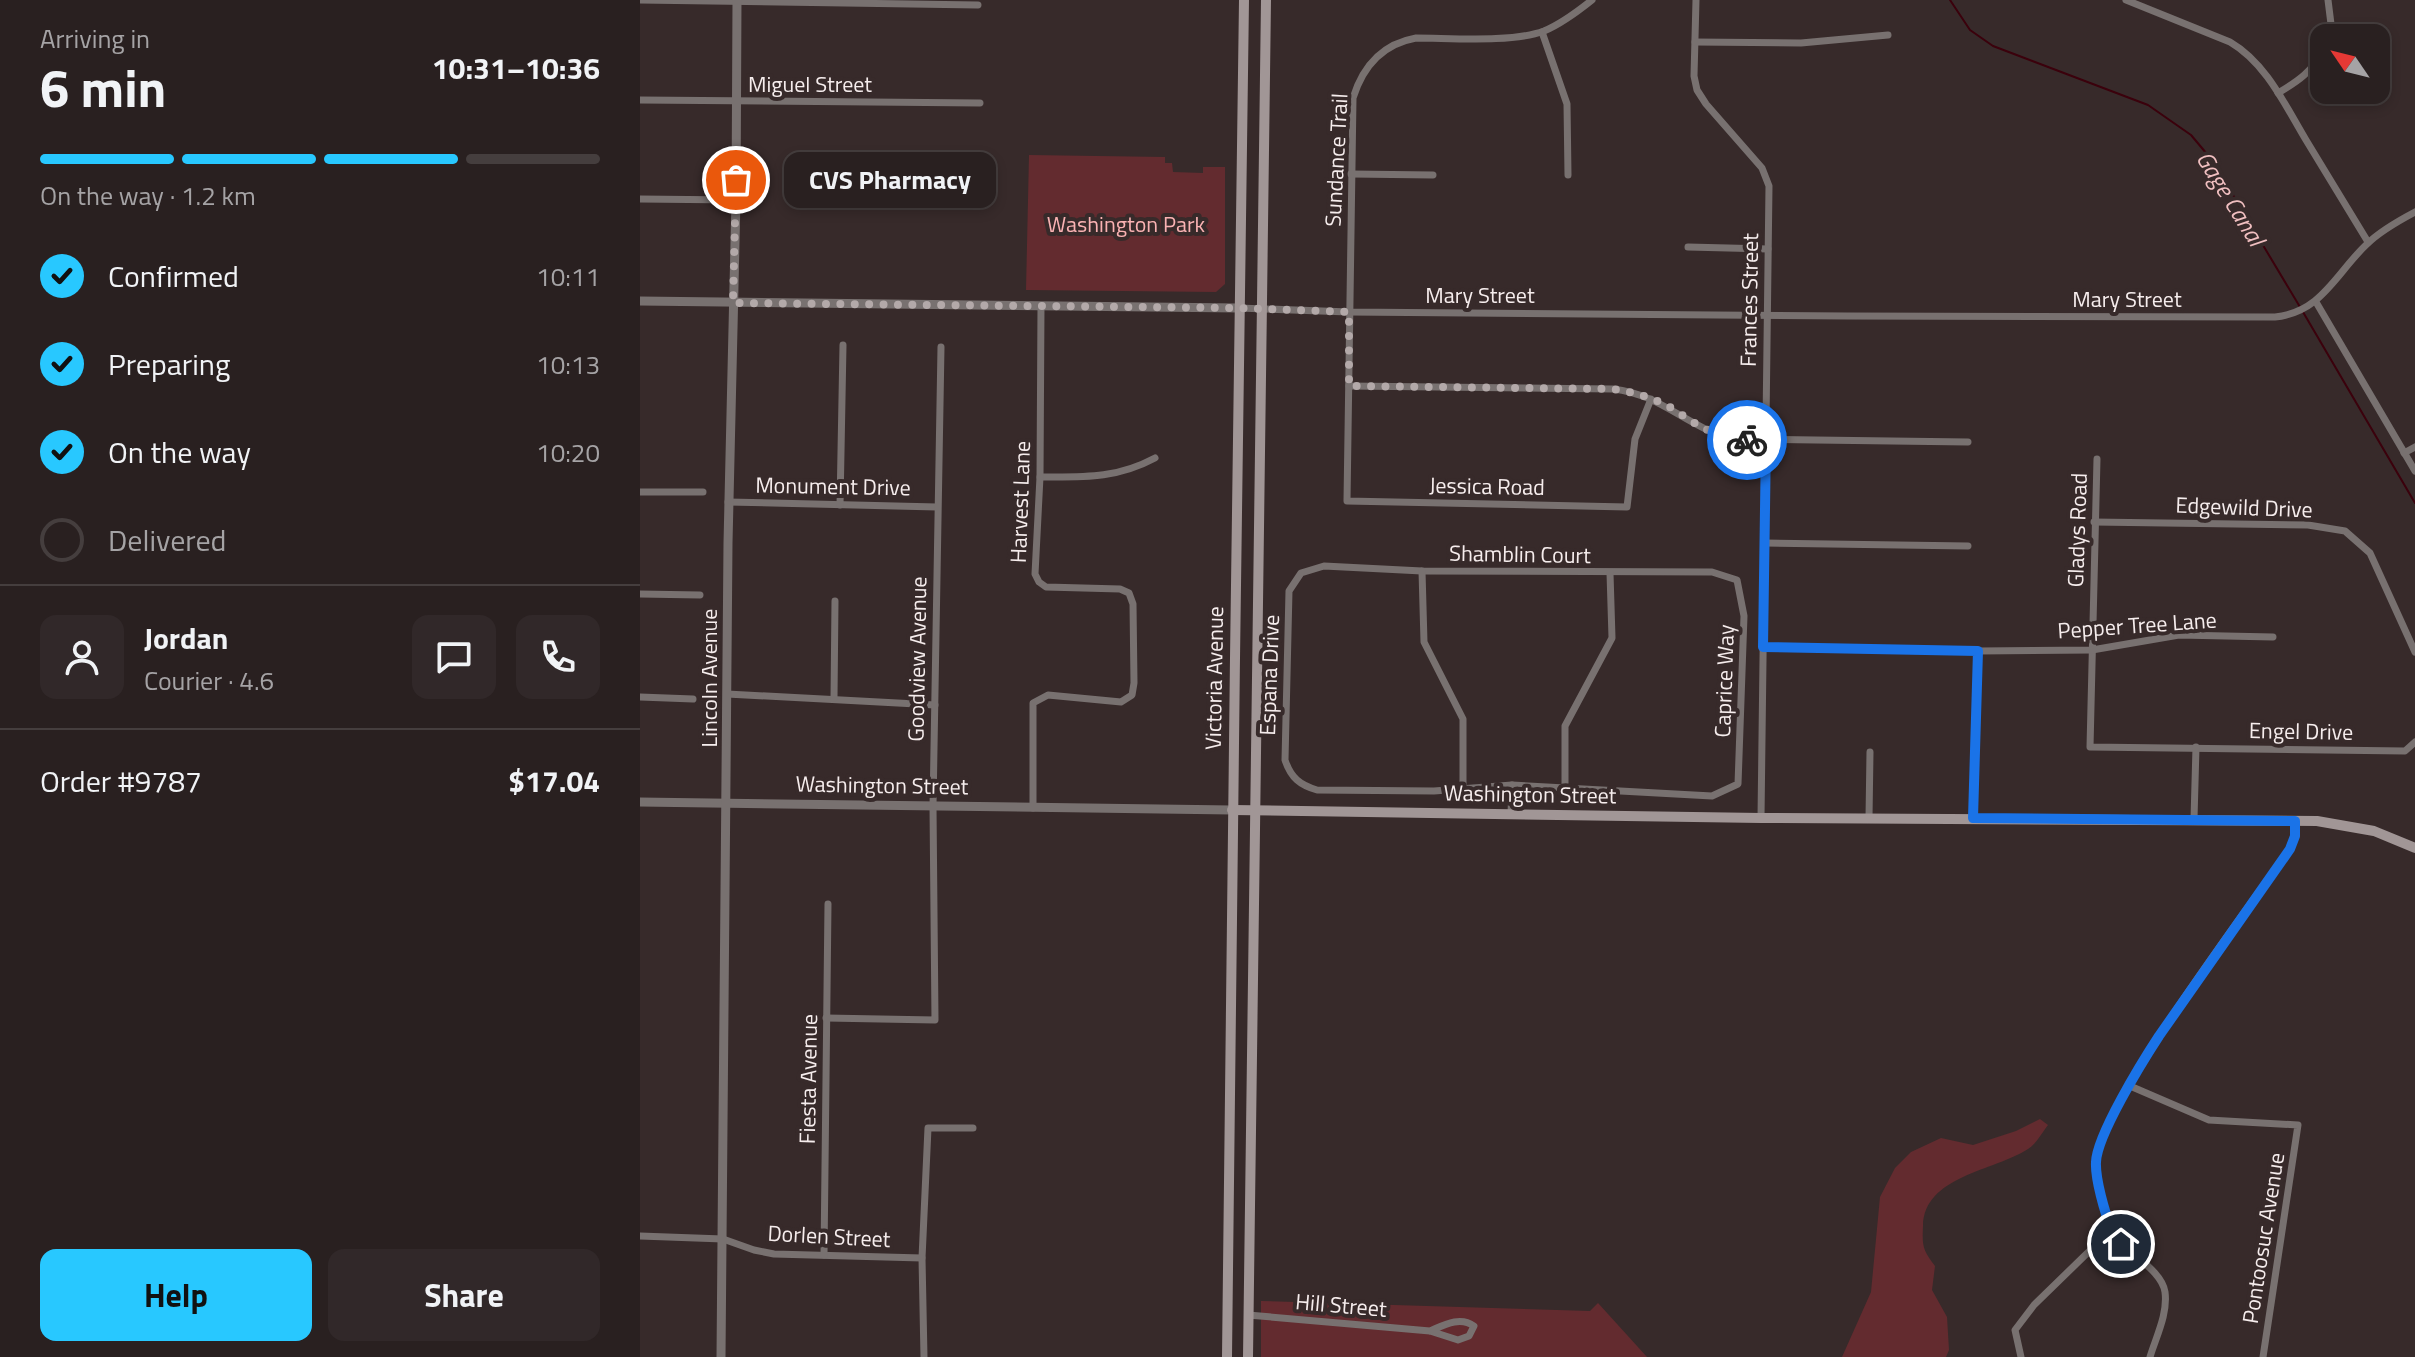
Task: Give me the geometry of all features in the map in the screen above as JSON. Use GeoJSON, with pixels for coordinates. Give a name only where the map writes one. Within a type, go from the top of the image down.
{"type":"FeatureCollection","features":[{"type":"Feature","properties":{"kind":"main road","name":"Victoria Avenue"},"geometry":{"type":"LineString","coordinates":[[1227,1357],[1244,0]]}},
{"type":"Feature","properties":{"kind":"main road","name":"Victoria Avenue"},"geometry":{"type":"LineString","coordinates":[[1248,1357],[1266,0]]}},
{"type":"Feature","properties":{"kind":"main road","name":"Washington Street"},"geometry":{"type":"LineString","coordinates":[[1232,810],[2328,822],[2374,831],[2415,848]]}},
{"type":"Feature","properties":{"kind":"street"},"geometry":{"type":"LineString","coordinates":[[640,0],[978,5]]}},
{"type":"Feature","properties":{"kind":"street","name":"Sundance Trail"},"geometry":{"type":"LineString","coordinates":[[1347,501],[1353,98],[1360,79],[1382,52],[1401,41],[1416,38],[1510,37],[1542,32],[1592,0]]}},
{"type":"Feature","properties":{"kind":"street","name":"Frances Street"},"geometry":{"type":"LineString","coordinates":[[1696,0],[1694,76],[1697,90],[1762,168],[1769,186],[1761,818]]}},
{"type":"Feature","properties":{"kind":"street"},"geometry":{"type":"LineString","coordinates":[[2126,0],[2230,42],[2257,62],[2368,242]]}},
{"type":"Feature","properties":{"kind":"street"},"geometry":{"type":"LineString","coordinates":[[2328,0],[2331,24]]}},
{"type":"Feature","properties":{"kind":"street","name":"Lincoln Avenue"},"geometry":{"type":"LineString","coordinates":[[721,1357],[728,502],[736,200],[737,1]]}},
{"type":"Feature","properties":{"kind":"street"},"geometry":{"type":"LineString","coordinates":[[1542,32],[1567,104],[1568,175]]}},
{"type":"Feature","properties":{"kind":"street"},"geometry":{"type":"LineString","coordinates":[[1695,42],[1801,43],[1888,35]]}},
{"type":"Feature","properties":{"kind":"street"},"geometry":{"type":"LineString","coordinates":[[2278,93],[2310,71]]}},
{"type":"Feature","properties":{"kind":"street","name":"Miguel Street"},"geometry":{"type":"LineString","coordinates":[[640,100],[980,103]]}},
{"type":"Feature","properties":{"kind":"street"},"geometry":{"type":"LineString","coordinates":[[1351,174],[1433,175]]}},
{"type":"Feature","properties":{"kind":"street"},"geometry":{"type":"LineString","coordinates":[[640,199],[736,200]]}},
{"type":"Feature","properties":{"kind":"street"},"geometry":{"type":"LineString","coordinates":[[2415,212],[2368,242],[2312,304],[2415,471]]}},
{"type":"Feature","properties":{"kind":"street"},"geometry":{"type":"LineString","coordinates":[[1688,247],[1768,249]]}},
{"type":"Feature","properties":{"kind":"street","name":"Mary Street"},"geometry":{"type":"LineString","coordinates":[[640,301],[1349,312],[2275,317],[2296,313],[2312,304]]}},
{"type":"Feature","properties":{"kind":"street","name":"Harvest Lane"},"geometry":{"type":"LineString","coordinates":[[1033,808],[1033,703],[1048,695],[1121,702],[1132,695],[1134,683],[1133,604],[1129,593],[1120,589],[1046,587],[1035,574],[1040,477],[1041,306]]}},
{"type":"Feature","properties":{"kind":"street"},"geometry":{"type":"LineString","coordinates":[[840,505],[843,345]]}},
{"type":"Feature","properties":{"kind":"street","name":"Goodview Avenue"},"geometry":{"type":"LineString","coordinates":[[826,1018],[935,1020],[933,806],[941,347]]}},
{"type":"Feature","properties":{"kind":"street"},"geometry":{"type":"LineString","coordinates":[[1349,386],[1613,389],[1635,392],[1714,434],[1736,439],[1968,442]]}},
{"type":"Feature","properties":{"kind":"street","name":"Jessica Road"},"geometry":{"type":"LineString","coordinates":[[1347,501],[1627,507],[1635,439],[1651,399]]}},
{"type":"Feature","properties":{"kind":"street"},"geometry":{"type":"LineString","coordinates":[[2404,453],[2415,447]]}},
{"type":"Feature","properties":{"kind":"street"},"geometry":{"type":"LineString","coordinates":[[1040,477],[1093,478],[1116,474],[1155,458]]}},
{"type":"Feature","properties":{"kind":"street","name":"Gladys Road"},"geometry":{"type":"LineString","coordinates":[[2090,747],[2097,459]]}},
{"type":"Feature","properties":{"kind":"street"},"geometry":{"type":"LineString","coordinates":[[640,492],[703,492]]}},
{"type":"Feature","properties":{"kind":"street","name":"Monument Drive"},"geometry":{"type":"LineString","coordinates":[[728,502],[937,507]]}},
{"type":"Feature","properties":{"kind":"street","name":"Edgewild Drive"},"geometry":{"type":"LineString","coordinates":[[2094,522],[2308,525],[2345,531],[2370,553],[2415,652]]}},
{"type":"Feature","properties":{"kind":"street"},"geometry":{"type":"LineString","coordinates":[[1765,543],[1968,546]]}},
{"type":"Feature","properties":{"kind":"street","name":"Shamblin Court"},"geometry":{"type":"LineString","coordinates":[[1301,573],[1324,566],[1422,571],[1712,572],[1737,580]]}},
{"type":"Feature","properties":{"kind":"street"},"geometry":{"type":"LineString","coordinates":[[1422,571],[1424,642],[1463,719],[1463,789],[1512,785],[1565,787],[1565,726],[1612,638],[1610,573]]}},
{"type":"Feature","properties":{"kind":"street","name":"Espana Drive"},"geometry":{"type":"LineString","coordinates":[[1301,573],[1289,591],[1285,760],[1295,779],[1317,790],[1463,789]]}},
{"type":"Feature","properties":{"kind":"street","name":"Caprice Way"},"geometry":{"type":"LineString","coordinates":[[1565,787],[1712,796],[1738,784],[1744,616],[1737,580]]}},
{"type":"Feature","properties":{"kind":"street"},"geometry":{"type":"LineString","coordinates":[[640,594],[700,595]]}},
{"type":"Feature","properties":{"kind":"street"},"geometry":{"type":"LineString","coordinates":[[834,698],[835,601]]}},
{"type":"Feature","properties":{"kind":"street","name":"Pepper Tree Lane"},"geometry":{"type":"LineString","coordinates":[[1763,647],[2092,650],[2179,635],[2273,637]]}},
{"type":"Feature","properties":{"kind":"street"},"geometry":{"type":"LineString","coordinates":[[1973,818],[1978,651]]}},
{"type":"Feature","properties":{"kind":"street"},"geometry":{"type":"LineString","coordinates":[[727,694],[935,705]]}},
{"type":"Feature","properties":{"kind":"street"},"geometry":{"type":"LineString","coordinates":[[640,697],[693,699]]}},
{"type":"Feature","properties":{"kind":"street","name":"Engel Drive"},"geometry":{"type":"LineString","coordinates":[[2090,747],[2405,751],[2415,742]]}},
{"type":"Feature","properties":{"kind":"street"},"geometry":{"type":"LineString","coordinates":[[2194,819],[2196,747]]}},
{"type":"Feature","properties":{"kind":"street"},"geometry":{"type":"LineString","coordinates":[[1869,818],[1870,752]]}},
{"type":"Feature","properties":{"kind":"street"},"geometry":{"type":"LineString","coordinates":[[1511,814],[1512,785]]}},
{"type":"Feature","properties":{"kind":"street","name":"Washington Street"},"geometry":{"type":"LineString","coordinates":[[640,802],[1232,810]]}},
{"type":"Feature","properties":{"kind":"street"},"geometry":{"type":"LineString","coordinates":[[2150,1357],[2163,1318],[2165,1289],[2159,1277],[2121,1244],[2111,1230],[2096,1163],[2103,1139],[2159,1036],[2290,849],[2295,836],[2295,821]]}},
{"type":"Feature","properties":{"kind":"street","name":"Fiesta Avenue"},"geometry":{"type":"LineString","coordinates":[[824,1255],[828,904]]}},
{"type":"Feature","properties":{"kind":"street","name":"Pontoosuc Avenue"},"geometry":{"type":"LineString","coordinates":[[2130,1086],[2209,1120],[2298,1125],[2263,1357]]}},
{"type":"Feature","properties":{"kind":"street"},"geometry":{"type":"LineString","coordinates":[[924,1357],[922,1258],[928,1128],[973,1128]]}},
{"type":"Feature","properties":{"kind":"street"},"geometry":{"type":"LineString","coordinates":[[2021,1357],[2015,1330],[2034,1305],[2111,1230]]}},
{"type":"Feature","properties":{"kind":"street","name":"Dorlen Street"},"geometry":{"type":"LineString","coordinates":[[640,1236],[723,1239],[774,1254],[922,1258]]}},
{"type":"Feature","properties":{"kind":"street","name":"Hill Street"},"geometry":{"type":"LineString","coordinates":[[1248,1315],[1430,1331],[1458,1340],[1469,1336],[1474,1326],[1463,1321],[1430,1331]]}},
{"type":"Feature","properties":{"kind":"green space","name":"Washington Park"},"geometry":{"type":"Polygon","coordinates":[[[1029,155],[1165,157],[1165,163],[1172,163],[1173,172],[1203,173],[1203,167],[1225,167],[1225,284],[1216,292],[1026,290],[1029,155]]]}},
{"type":"Feature","properties":{"kind":"green space"},"geometry":{"type":"Polygon","coordinates":[[[2040,1119],[2048,1125],[2031,1147],[1948,1185],[1926,1209],[1923,1244],[1935,1266],[1932,1290],[1947,1317],[1949,1350],[1946,1357],[1842,1357],[1871,1292],[1880,1197],[1895,1168],[1911,1152],[1941,1138],[1973,1145],[2016,1131],[2040,1119]]]}},
{"type":"Feature","properties":{"kind":"green space"},"geometry":{"type":"Polygon","coordinates":[[[1261,1301],[1590,1311],[1598,1303],[1647,1357],[1261,1357],[1261,1301]]]}},
{"type":"Feature","properties":{"kind":"waterway","name":"Gage Canal"},"geometry":{"type":"LineString","coordinates":[[1950,0],[1970,30],[1993,46],[2148,105],[2191,135],[2212,160],[2300,307]]}},
{"type":"Feature","properties":{"kind":"waterway","name":"Gage Canal"},"geometry":{"type":"LineString","coordinates":[[2303,312],[2415,503]]}},
{"type":"Feature","properties":{"kind":"way so far"},"geometry":{"type":"LineString","coordinates":[[736,180],[733,303],[1349,312],[1349,386],[1613,389],[1635,392],[1723,437],[1747,440]]}},
{"type":"Feature","properties":{"kind":"place","name":"CVS Pharmacy"},"geometry":{"type":"Point","coordinates":[736,180]}},
{"type":"Feature","properties":{"kind":"route"},"geometry":{"type":"LineString","coordinates":[[1747,440],[1766,440],[1763,647],[1978,651],[1973,818],[2295,821],[2295,836],[2290,849],[2159,1036],[2114,1114],[2097,1153],[2097,1173],[2111,1230],[2121,1244]]}}]}
